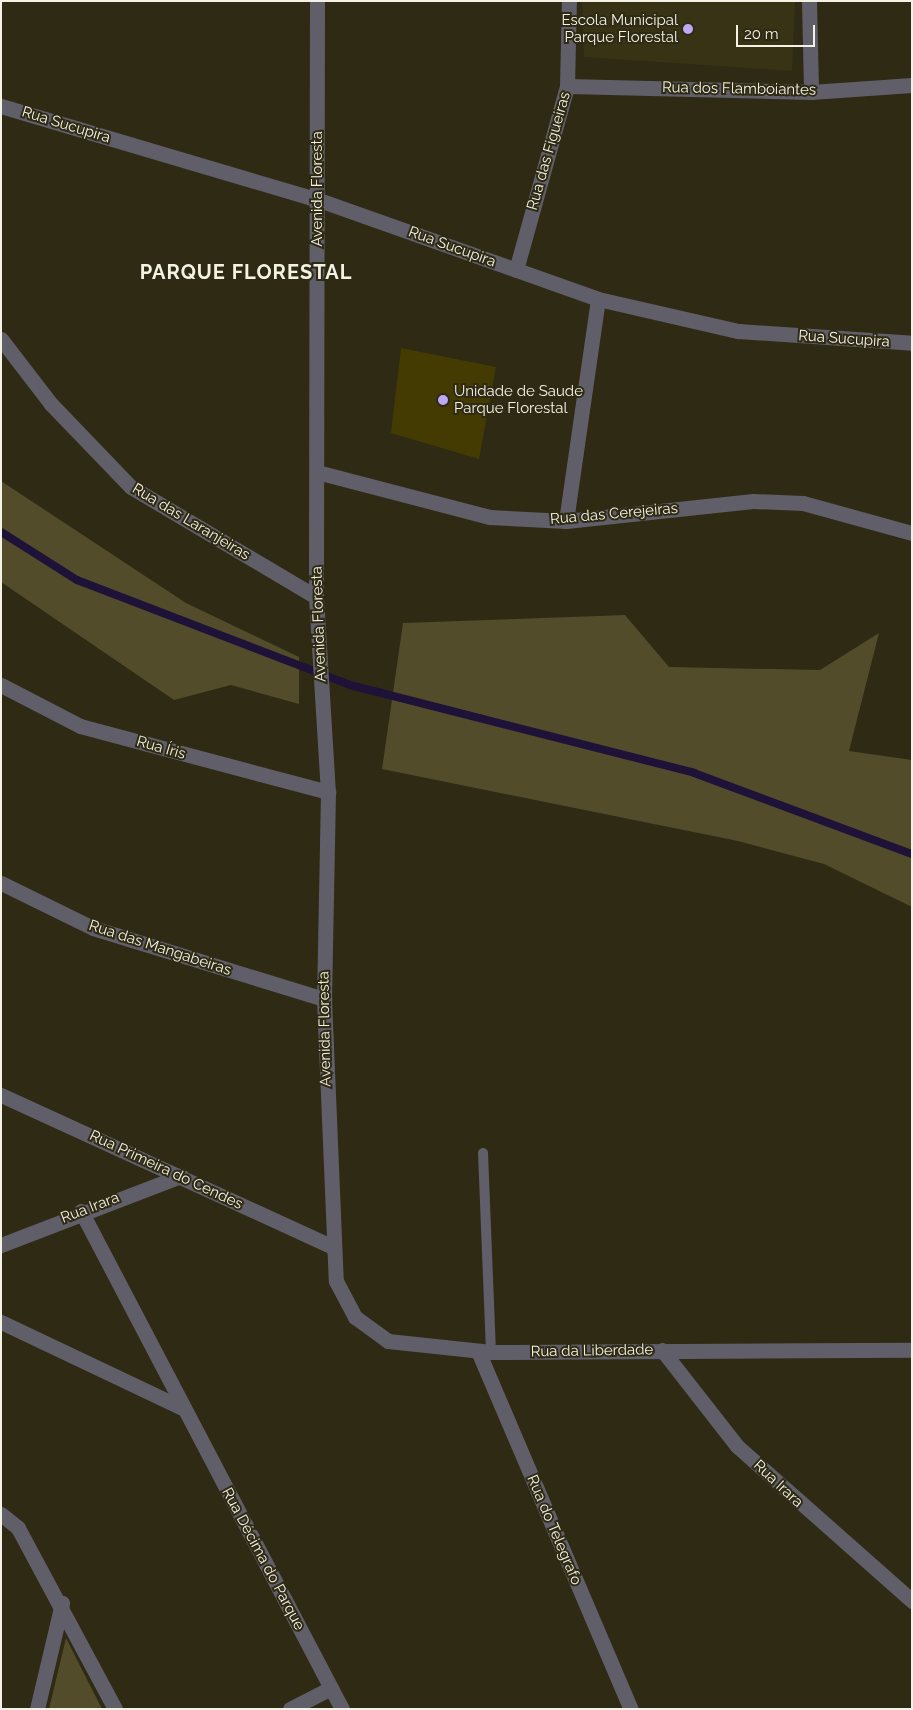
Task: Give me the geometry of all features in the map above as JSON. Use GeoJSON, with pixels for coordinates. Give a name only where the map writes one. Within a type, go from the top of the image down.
{"type":"FeatureCollection","features":[{"type":"Feature","properties":{"kind":"street","name":"Avenida Floresta"},"geometry":{"type":"LineString","coordinates":[[317,1],[319,200],[316,604],[328,792],[324,999],[331,1246]]}},
{"type":"Feature","properties":{"kind":"street","name":"Rua das Figueiras"},"geometry":{"type":"LineString","coordinates":[[516,270],[567,86],[569,1]]}},
{"type":"Feature","properties":{"kind":"street"},"geometry":{"type":"LineString","coordinates":[[809,1],[811,92]]}},
{"type":"Feature","properties":{"kind":"street","name":"Rua dos Flamboiantes"},"geometry":{"type":"LineString","coordinates":[[567,86],[811,92],[912,85]]}},
{"type":"Feature","properties":{"kind":"street","name":"Rua Sucupira"},"geometry":{"type":"LineString","coordinates":[[1,106],[319,200],[598,299],[738,332],[912,343]]}},
{"type":"Feature","properties":{"kind":"street"},"geometry":{"type":"LineString","coordinates":[[566,521],[598,299]]}},
{"type":"Feature","properties":{"kind":"street","name":"Rua das Laranjeiras"},"geometry":{"type":"LineString","coordinates":[[1,340],[51,404],[131,487],[316,604]]}},
{"type":"Feature","properties":{"kind":"street","name":"Rua das Cerejeiras"},"geometry":{"type":"LineString","coordinates":[[317,472],[461,512],[566,521],[753,501],[803,503],[912,533]]}},
{"type":"Feature","properties":{"kind":"street","name":"Rua Íris"},"geometry":{"type":"LineString","coordinates":[[1,685],[80,726],[328,792]]}},
{"type":"Feature","properties":{"kind":"street","name":"Rua das Mangabeiras"},"geometry":{"type":"LineString","coordinates":[[1,883],[93,928],[324,999]]}},
{"type":"Feature","properties":{"kind":"street","name":"Rua Primeira do Cendes"},"geometry":{"type":"LineString","coordinates":[[1,1095],[331,1246]]}},
{"type":"Feature","properties":{"kind":"street","name":"Rua Irara"},"geometry":{"type":"LineString","coordinates":[[1,1244],[81,1211],[180,1176]]}},
{"type":"Feature","properties":{"kind":"street","name":"Rua Décima do Parque"},"geometry":{"type":"LineString","coordinates":[[81,1211],[342,1709]]}},
{"type":"Feature","properties":{"kind":"street","name":"Rua da Liberdade"},"geometry":{"type":"LineString","coordinates":[[331,1246],[336,1280],[355,1317],[388,1341],[484,1351],[912,1350]]}},
{"type":"Feature","properties":{"kind":"street"},"geometry":{"type":"LineString","coordinates":[[1,1322],[184,1409]]}},
{"type":"Feature","properties":{"kind":"street","name":"Rua Irara"},"geometry":{"type":"LineString","coordinates":[[662,1350],[737,1446],[912,1601]]}},
{"type":"Feature","properties":{"kind":"street","name":"Rua do Telegrafo"},"geometry":{"type":"LineString","coordinates":[[484,1351],[631,1709]]}},
{"type":"Feature","properties":{"kind":"street"},"geometry":{"type":"LineString","coordinates":[[1,1514],[18,1528],[62,1603],[115,1709]]}},
{"type":"Feature","properties":{"kind":"street"},"geometry":{"type":"LineString","coordinates":[[37,1709],[62,1603]]}},
{"type":"Feature","properties":{"kind":"street"},"geometry":{"type":"LineString","coordinates":[[290,1709],[332,1688]]}},
{"type":"Feature","properties":{"kind":"lane"},"geometry":{"type":"LineString","coordinates":[[483,1153],[484,1351]]}},
{"type":"Feature","properties":{"kind":"shaded area","name":"Escola Municipal Parque Florestal"},"geometry":{"type":"Polygon","coordinates":[[[582,1],[795,1],[792,71],[584,57],[582,1]]]}},
{"type":"Feature","properties":{"kind":"shaded area"},"geometry":{"type":"Polygon","coordinates":[[[1,481],[186,603],[299,657],[299,704],[231,685],[174,700],[1,582],[1,481]]]}},
{"type":"Feature","properties":{"kind":"shaded area"},"geometry":{"type":"Polygon","coordinates":[[[625,615],[669,667],[820,670],[879,633],[849,751],[912,760],[912,907],[824,864],[738,841],[382,769],[403,623],[625,615]]]}},
{"type":"Feature","properties":{"kind":"shaded area"},"geometry":{"type":"Polygon","coordinates":[[[66,1638],[102,1709],[49,1709],[66,1638]]]}},
{"type":"Feature","properties":{"kind":"building","name":"Unidade de Saude Parque Florestal"},"geometry":{"type":"Polygon","coordinates":[[[401,348],[496,367],[479,459],[391,433],[401,348]]]}},
{"type":"Feature","properties":{"kind":"waterway"},"geometry":{"type":"LineString","coordinates":[[1,532],[77,580],[350,685],[694,773],[912,854]]}},
{"type":"Feature","properties":{"kind":"place","name":"Escola Municipal Parque Florestal"},"geometry":{"type":"Point","coordinates":[688,29]}},
{"type":"Feature","properties":{"kind":"place","name":"Unidade de Saude Parque Florestal"},"geometry":{"type":"Point","coordinates":[443,400]}},
{"type":"Feature","properties":{"kind":"district","name":"PARQUE FLORESTAL"},"geometry":{"type":"Point","coordinates":[246,272]}}]}
